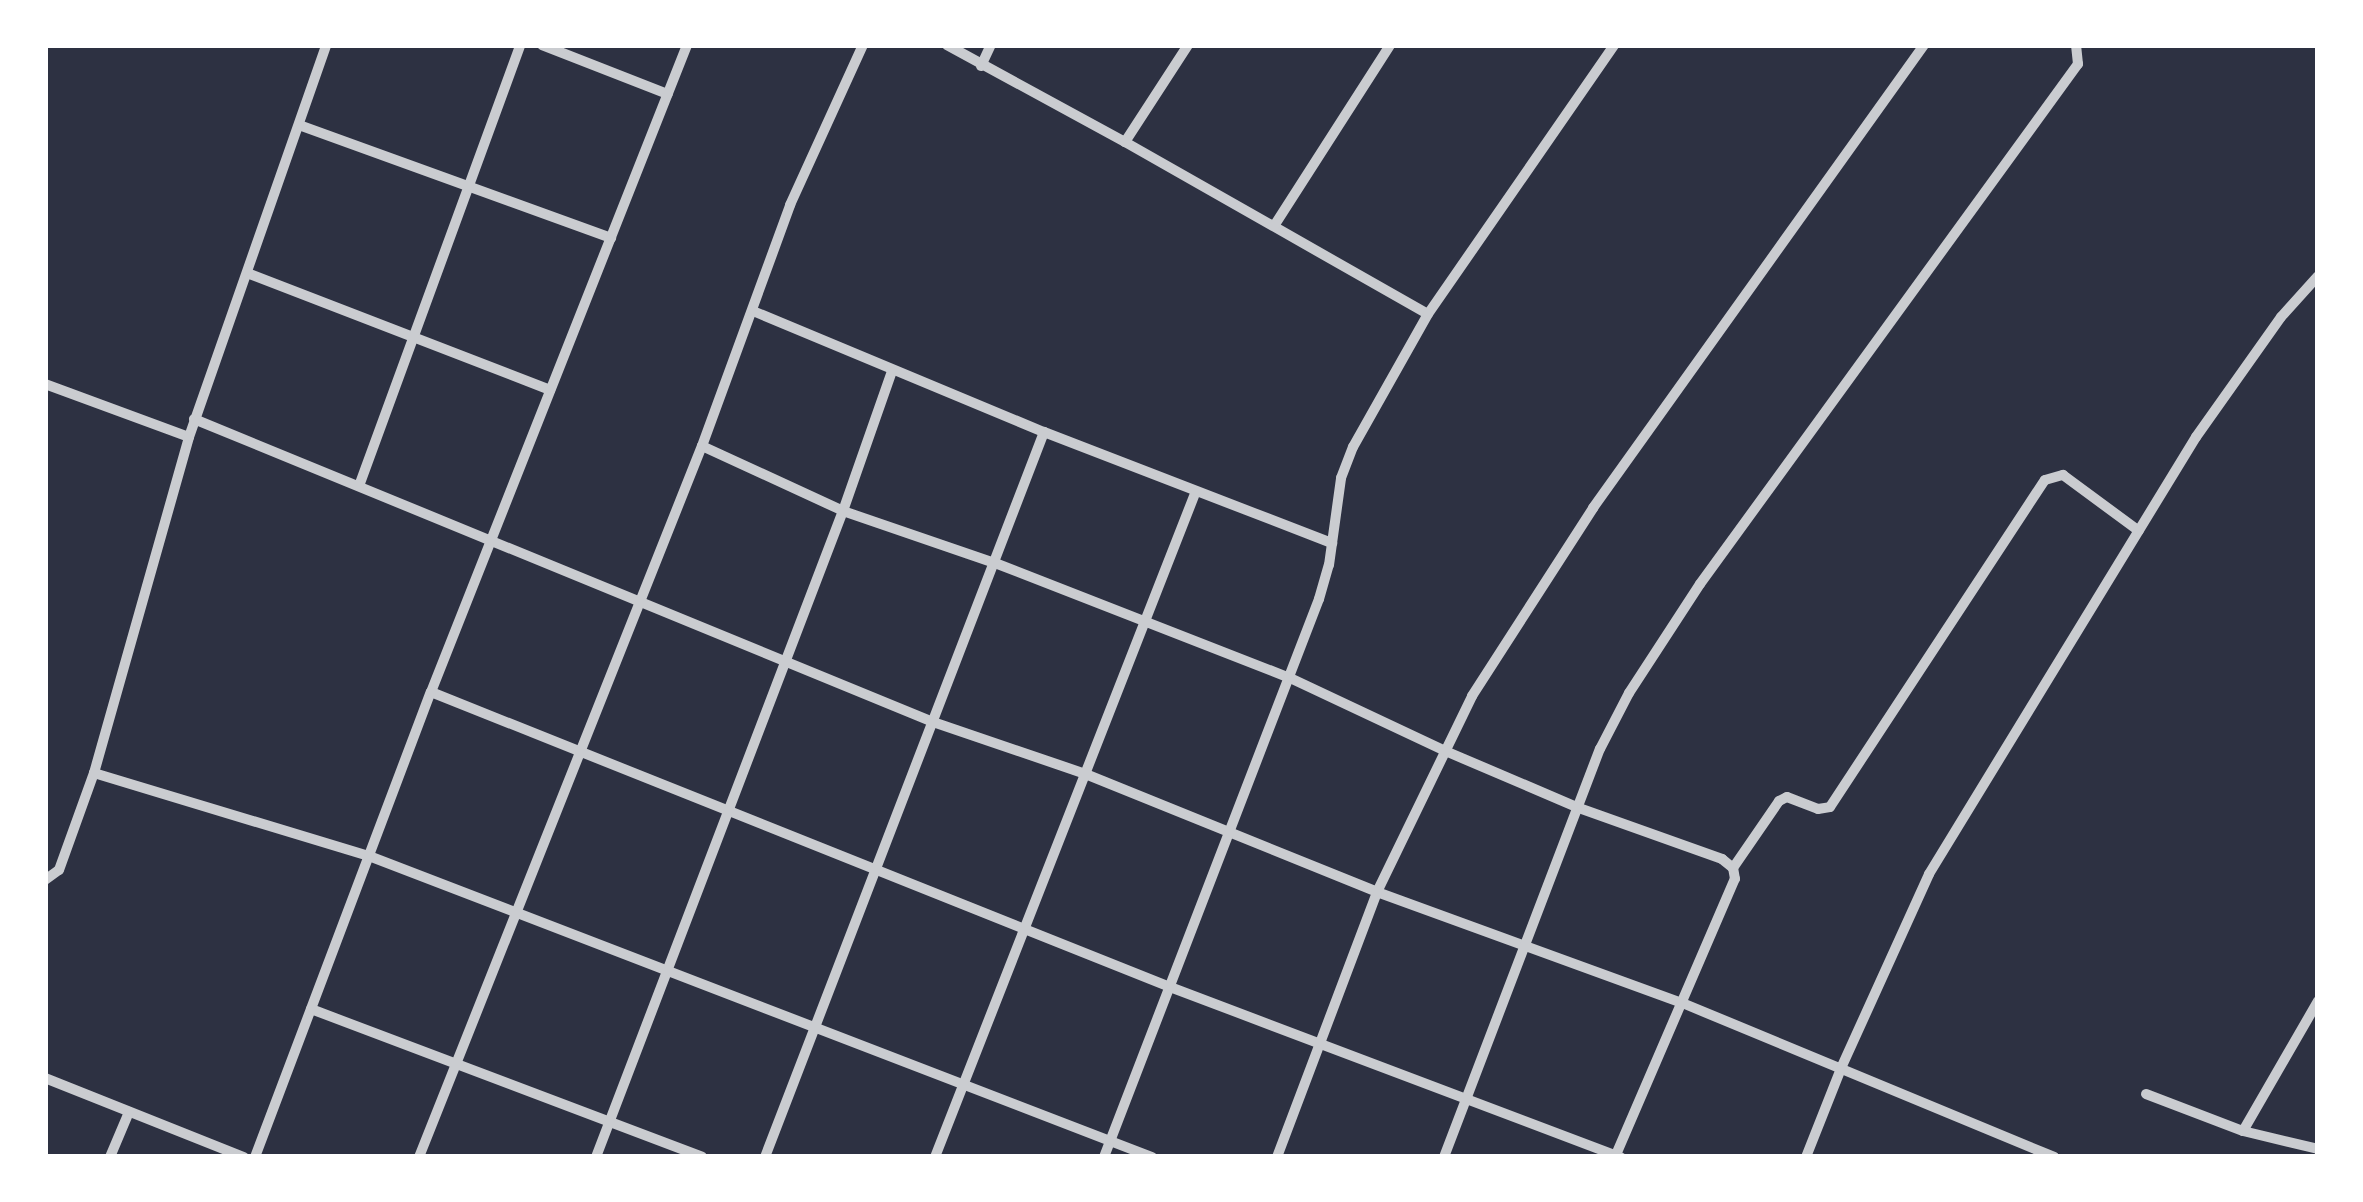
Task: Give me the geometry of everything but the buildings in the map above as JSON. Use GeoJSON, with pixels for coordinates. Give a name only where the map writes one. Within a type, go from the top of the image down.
{"type":"FeatureCollection","features":[{"type":"Feature","properties":{"kind":"street"},"geometry":{"type":"LineString","coordinates":[[45,880],[59,870],[94,773],[194,419],[326,45]]}},
{"type":"Feature","properties":{"kind":"street"},"geometry":{"type":"LineString","coordinates":[[360,486],[466,185],[520,45]]}},
{"type":"Feature","properties":{"kind":"street"},"geometry":{"type":"LineString","coordinates":[[542,45],[668,94]]}},
{"type":"Feature","properties":{"kind":"street"},"geometry":{"type":"LineString","coordinates":[[255,1157],[431,692],[687,45]]}},
{"type":"Feature","properties":{"kind":"street"},"geometry":{"type":"LineString","coordinates":[[419,1157],[702,446],[790,205],[863,45]]}},
{"type":"Feature","properties":{"kind":"street"},"geometry":{"type":"LineString","coordinates":[[947,45],[1428,314]]}},
{"type":"Feature","properties":{"kind":"street"},"geometry":{"type":"LineString","coordinates":[[980,66],[991,45]]}},
{"type":"Feature","properties":{"kind":"street"},"geometry":{"type":"LineString","coordinates":[[1125,142],[1188,45]]}},
{"type":"Feature","properties":{"kind":"street"},"geometry":{"type":"LineString","coordinates":[[1274,226],[1390,45]]}},
{"type":"Feature","properties":{"kind":"street"},"geometry":{"type":"LineString","coordinates":[[1104,1157],[1320,599],[1340,478],[1353,447],[1428,314],[1614,45]]}},
{"type":"Feature","properties":{"kind":"street"},"geometry":{"type":"LineString","coordinates":[[1277,1157],[1378,892],[1443,750],[1495,656],[1593,508],[1924,45]]}},
{"type":"Feature","properties":{"kind":"street"},"geometry":{"type":"LineString","coordinates":[[1444,1157],[1600,750],[1629,693],[1669,631],[2078,64],[2076,45]]}},
{"type":"Feature","properties":{"kind":"street"},"geometry":{"type":"LineString","coordinates":[[299,125],[611,238]]}},
{"type":"Feature","properties":{"kind":"street"},"geometry":{"type":"LineString","coordinates":[[247,273],[550,390]]}},
{"type":"Feature","properties":{"kind":"street"},"geometry":{"type":"LineString","coordinates":[[1806,1157],[1842,1066],[1930,874],[2196,437],[2281,317],[2318,276]]}},
{"type":"Feature","properties":{"kind":"street"},"geometry":{"type":"LineString","coordinates":[[752,312],[1044,432],[1332,543]]}},
{"type":"Feature","properties":{"kind":"street"},"geometry":{"type":"LineString","coordinates":[[596,1157],[843,511],[892,371]]}},
{"type":"Feature","properties":{"kind":"street"},"geometry":{"type":"LineString","coordinates":[[45,384],[188,438]]}},
{"type":"Feature","properties":{"kind":"street"},"geometry":{"type":"LineString","coordinates":[[194,419],[787,658],[932,722],[1083,773],[1378,892],[1680,1002],[2054,1157]]}},
{"type":"Feature","properties":{"kind":"street"},"geometry":{"type":"LineString","coordinates":[[765,1157],[1044,432]]}},
{"type":"Feature","properties":{"kind":"street"},"geometry":{"type":"LineString","coordinates":[[702,446],[843,511],[1148,621],[1288,677],[1443,750],[1579,808],[1722,858],[1734,868]]}},
{"type":"Feature","properties":{"kind":"street"},"geometry":{"type":"LineString","coordinates":[[431,692],[1170,987],[1617,1156],[1734,879],[1734,868],[1779,801],[1787,797],[1818,809],[1830,807],[2045,480],[2063,475],[2139,531]]}},
{"type":"Feature","properties":{"kind":"street"},"geometry":{"type":"LineString","coordinates":[[935,1157],[1196,491]]}},
{"type":"Feature","properties":{"kind":"street"},"geometry":{"type":"LineString","coordinates":[[94,773],[370,856],[1152,1157]]}},
{"type":"Feature","properties":{"kind":"street"},"geometry":{"type":"LineString","coordinates":[[2242,1131],[2318,1000]]}},
{"type":"Feature","properties":{"kind":"street"},"geometry":{"type":"LineString","coordinates":[[311,1009],[702,1157]]}},
{"type":"Feature","properties":{"kind":"street"},"geometry":{"type":"LineString","coordinates":[[45,1078],[244,1157]]}},
{"type":"Feature","properties":{"kind":"street"},"geometry":{"type":"LineString","coordinates":[[2146,1094],[2242,1131],[2318,1149]]}},
{"type":"Feature","properties":{"kind":"street"},"geometry":{"type":"LineString","coordinates":[[110,1157],[129,1112]]}}]}
